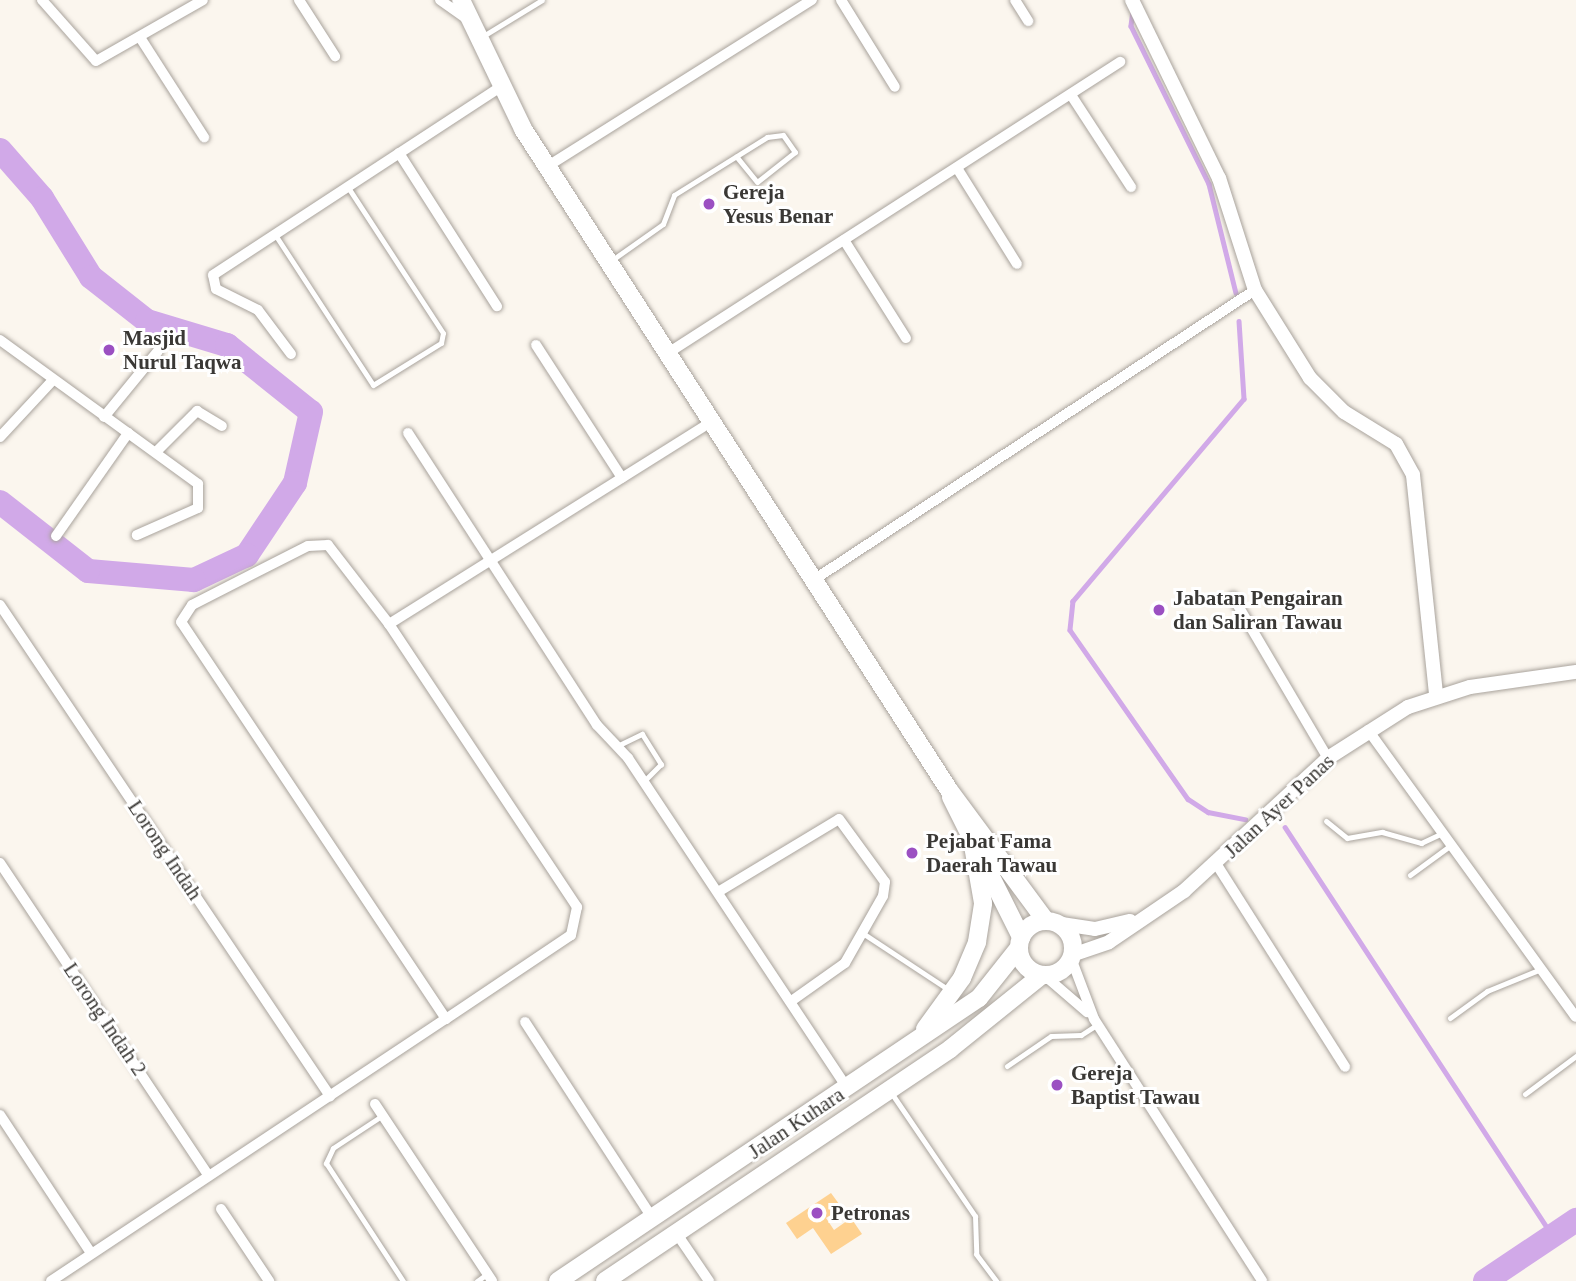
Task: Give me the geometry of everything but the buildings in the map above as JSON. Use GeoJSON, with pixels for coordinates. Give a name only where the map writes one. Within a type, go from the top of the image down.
{"type":"FeatureCollection","features":[{"type":"Feature","properties":{"kind":"main road"},"geometry":{"type":"LineString","coordinates":[[463,1],[500,87],[548,166],[949,790],[1051,922],[1069,936],[1071,957],[1060,971],[1043,975],[1026,967],[1020,943],[949,790]]}},
{"type":"Feature","properties":{"kind":"main road"},"geometry":{"type":"LineString","coordinates":[[906,1050],[953,992],[976,942],[983,903],[972,840]]}},
{"type":"Feature","properties":{"kind":"main road"},"geometry":{"type":"LineString","coordinates":[[1020,943],[1051,922]]}},
{"type":"Feature","properties":{"kind":"main road","name":"Jalan Kuhara"},"geometry":{"type":"LineString","coordinates":[[558,1281],[906,1050],[998,982],[1020,943]]}},
{"type":"Feature","properties":{"kind":"main road","name":"Jalan Kuhara"},"geometry":{"type":"LineString","coordinates":[[605,1281],[890,1091],[1043,975]]}},
{"type":"Feature","properties":{"kind":"street"},"geometry":{"type":"LineString","coordinates":[[42,0],[96,61],[141,39],[203,0]]}},
{"type":"Feature","properties":{"kind":"street"},"geometry":{"type":"LineString","coordinates":[[299,0],[335,56]]}},
{"type":"Feature","properties":{"kind":"street"},"geometry":{"type":"LineString","coordinates":[[440,0],[469,20]]}},
{"type":"Feature","properties":{"kind":"street"},"geometry":{"type":"LineString","coordinates":[[548,166],[811,0]]}},
{"type":"Feature","properties":{"kind":"street"},"geometry":{"type":"LineString","coordinates":[[841,0],[895,87]]}},
{"type":"Feature","properties":{"kind":"street"},"geometry":{"type":"LineString","coordinates":[[1015,0],[1028,21]]}},
{"type":"Feature","properties":{"kind":"street"},"geometry":{"type":"LineString","coordinates":[[1132,0],[1219,177],[1255,290],[1310,378],[1344,412],[1396,444],[1410,467],[1436,695]]}},
{"type":"Feature","properties":{"kind":"street"},"geometry":{"type":"LineString","coordinates":[[141,39],[204,137]]}},
{"type":"Feature","properties":{"kind":"street"},"geometry":{"type":"LineString","coordinates":[[668,353],[1120,62]]}},
{"type":"Feature","properties":{"kind":"street"},"geometry":{"type":"LineString","coordinates":[[291,354],[258,310],[221,294],[212,282],[219,268],[500,87]]}},
{"type":"Feature","properties":{"kind":"street"},"geometry":{"type":"LineString","coordinates":[[1071,94],[1130,187]]}},
{"type":"Feature","properties":{"kind":"street"},"geometry":{"type":"LineString","coordinates":[[399,153],[496,306]]}},
{"type":"Feature","properties":{"kind":"street"},"geometry":{"type":"LineString","coordinates":[[957,168],[1017,264]]}},
{"type":"Feature","properties":{"kind":"street"},"geometry":{"type":"LineString","coordinates":[[844,240],[906,338]]}},
{"type":"Feature","properties":{"kind":"street"},"geometry":{"type":"LineString","coordinates":[[815,579],[1255,290]]}},
{"type":"Feature","properties":{"kind":"street"},"geometry":{"type":"LineString","coordinates":[[0,340],[104,417],[188,473],[201,498],[190,513],[137,535]]}},
{"type":"Feature","properties":{"kind":"street"},"geometry":{"type":"LineString","coordinates":[[536,345],[622,478]]}},
{"type":"Feature","properties":{"kind":"street"},"geometry":{"type":"LineString","coordinates":[[104,417],[158,351]]}},
{"type":"Feature","properties":{"kind":"street"},"geometry":{"type":"LineString","coordinates":[[0,437],[53,380]]}},
{"type":"Feature","properties":{"kind":"street"},"geometry":{"type":"LineString","coordinates":[[157,451],[197,411],[222,426]]}},
{"type":"Feature","properties":{"kind":"street"},"geometry":{"type":"LineString","coordinates":[[389,624],[712,421]]}},
{"type":"Feature","properties":{"kind":"street"},"geometry":{"type":"LineString","coordinates":[[56,536],[128,433]]}},
{"type":"Feature","properties":{"kind":"street"},"geometry":{"type":"LineString","coordinates":[[408,433],[597,725],[644,781],[848,1089]]}},
{"type":"Feature","properties":{"kind":"street"},"geometry":{"type":"LineString","coordinates":[[51,1281],[446,1019],[570,935],[577,907],[389,624],[334,550],[317,543],[192,605],[181,622],[446,1019]]}},
{"type":"Feature","properties":{"kind":"street"},"geometry":{"type":"LineString","coordinates":[[1233,597],[1328,758]]}},
{"type":"Feature","properties":{"kind":"street","name":"Lorong Indah"},"geometry":{"type":"LineString","coordinates":[[0,605],[330,1096]]}},
{"type":"Feature","properties":{"kind":"street","name":"Jalan Ayer Panas"},"geometry":{"type":"LineString","coordinates":[[1071,957],[1109,942],[1217,865],[1280,799],[1328,758],[1368,730],[1436,695],[1576,673]]}},
{"type":"Feature","properties":{"kind":"street"},"geometry":{"type":"LineString","coordinates":[[1368,730],[1576,1017]]}},
{"type":"Feature","properties":{"kind":"street"},"geometry":{"type":"LineString","coordinates":[[718,892],[839,819],[887,889],[864,934],[830,977],[790,1002]]}},
{"type":"Feature","properties":{"kind":"street","name":"Lorong Indah 2"},"geometry":{"type":"LineString","coordinates":[[0,863],[209,1176]]}},
{"type":"Feature","properties":{"kind":"street"},"geometry":{"type":"LineString","coordinates":[[1217,865],[1345,1067]]}},
{"type":"Feature","properties":{"kind":"street","name":"Jalan Ayer Panas"},"geometry":{"type":"LineString","coordinates":[[1051,922],[1104,928],[1151,914]]}},
{"type":"Feature","properties":{"kind":"street"},"geometry":{"type":"LineString","coordinates":[[1071,957],[1096,1021],[1262,1281]]}},
{"type":"Feature","properties":{"kind":"street"},"geometry":{"type":"LineString","coordinates":[[1043,975],[1096,1021]]}},
{"type":"Feature","properties":{"kind":"street"},"geometry":{"type":"LineString","coordinates":[[525,1022],[653,1219]]}},
{"type":"Feature","properties":{"kind":"street"},"geometry":{"type":"LineString","coordinates":[[375,1104],[489,1278]]}},
{"type":"Feature","properties":{"kind":"street"},"geometry":{"type":"LineString","coordinates":[[0,1115],[92,1253]]}},
{"type":"Feature","properties":{"kind":"street"},"geometry":{"type":"LineString","coordinates":[[221,1209],[269,1281]]}},
{"type":"Feature","properties":{"kind":"street"},"geometry":{"type":"LineString","coordinates":[[677,1234],[709,1281]]}},
{"type":"Feature","properties":{"kind":"lane"},"geometry":{"type":"LineString","coordinates":[[478,39],[542,0]]}},
{"type":"Feature","properties":{"kind":"lane"},"geometry":{"type":"LineString","coordinates":[[610,262],[663,224],[674,195],[736,156],[772,134],[786,137],[795,152],[757,182],[736,156]]}},
{"type":"Feature","properties":{"kind":"lane"},"geometry":{"type":"LineString","coordinates":[[274,233],[373,385],[441,343],[443,333],[347,186]]}},
{"type":"Feature","properties":{"kind":"lane"},"geometry":{"type":"LineString","coordinates":[[617,746],[642,734],[661,764],[644,781]]}},
{"type":"Feature","properties":{"kind":"lane"},"geometry":{"type":"LineString","coordinates":[[1326,821],[1347,838],[1382,832],[1421,843],[1442,833]]}},
{"type":"Feature","properties":{"kind":"lane"},"geometry":{"type":"LineString","coordinates":[[1410,875],[1451,845]]}},
{"type":"Feature","properties":{"kind":"lane"},"geometry":{"type":"LineString","coordinates":[[864,934],[953,992]]}},
{"type":"Feature","properties":{"kind":"lane"},"geometry":{"type":"LineString","coordinates":[[1450,1018],[1487,991],[1541,969]]}},
{"type":"Feature","properties":{"kind":"lane"},"geometry":{"type":"LineString","coordinates":[[1006,1066],[1051,1036],[1081,1035],[1096,1021]]}},
{"type":"Feature","properties":{"kind":"lane"},"geometry":{"type":"LineString","coordinates":[[1525,1094],[1576,1056]]}},
{"type":"Feature","properties":{"kind":"lane"},"geometry":{"type":"LineString","coordinates":[[890,1091],[975,1216],[976,1254],[996,1281]]}},
{"type":"Feature","properties":{"kind":"lane"},"geometry":{"type":"LineString","coordinates":[[383,1115],[333,1148],[326,1163],[403,1281]]}},
{"type":"Feature","properties":{"kind":"lane"},"geometry":{"type":"LineString","coordinates":[[477,1281],[489,1278]]}},
{"type":"Feature","properties":{"kind":"waterway"},"geometry":{"type":"LineString","coordinates":[[1133,11],[1131,26],[1209,184],[1236,293]]}},
{"type":"Feature","properties":{"kind":"waterway"},"geometry":{"type":"LineString","coordinates":[[0,150],[42,198],[91,277],[147,321],[227,345],[311,412],[295,483],[247,555],[194,580],[88,571],[0,502]]}},
{"type":"Feature","properties":{"kind":"waterway"},"geometry":{"type":"LineString","coordinates":[[1239,321],[1244,399],[1073,601],[1070,630],[1188,799],[1208,812],[1245,819]]}},
{"type":"Feature","properties":{"kind":"waterway"},"geometry":{"type":"LineString","coordinates":[[1285,827],[1553,1236]]}},
{"type":"Feature","properties":{"kind":"waterway"},"geometry":{"type":"LineString","coordinates":[[1485,1281],[1576,1220]]}},
{"type":"Feature","properties":{"kind":"place","name":"Gereja Yesus Benar"},"geometry":{"type":"Point","coordinates":[709,204]}},
{"type":"Feature","properties":{"kind":"place","name":"Masjid Nurul Taqwa"},"geometry":{"type":"Point","coordinates":[109,350]}},
{"type":"Feature","properties":{"kind":"place","name":"Jabatan Pengairan dan Saliran Tawau"},"geometry":{"type":"Point","coordinates":[1159,610]}},
{"type":"Feature","properties":{"kind":"place","name":"Pejabat Fama Daerah Tawau"},"geometry":{"type":"Point","coordinates":[912,853]}},
{"type":"Feature","properties":{"kind":"place","name":"Gereja Baptist Tawau"},"geometry":{"type":"Point","coordinates":[1057,1085]}},
{"type":"Feature","properties":{"kind":"place","name":"Petronas"},"geometry":{"type":"Point","coordinates":[817,1213]}}]}
